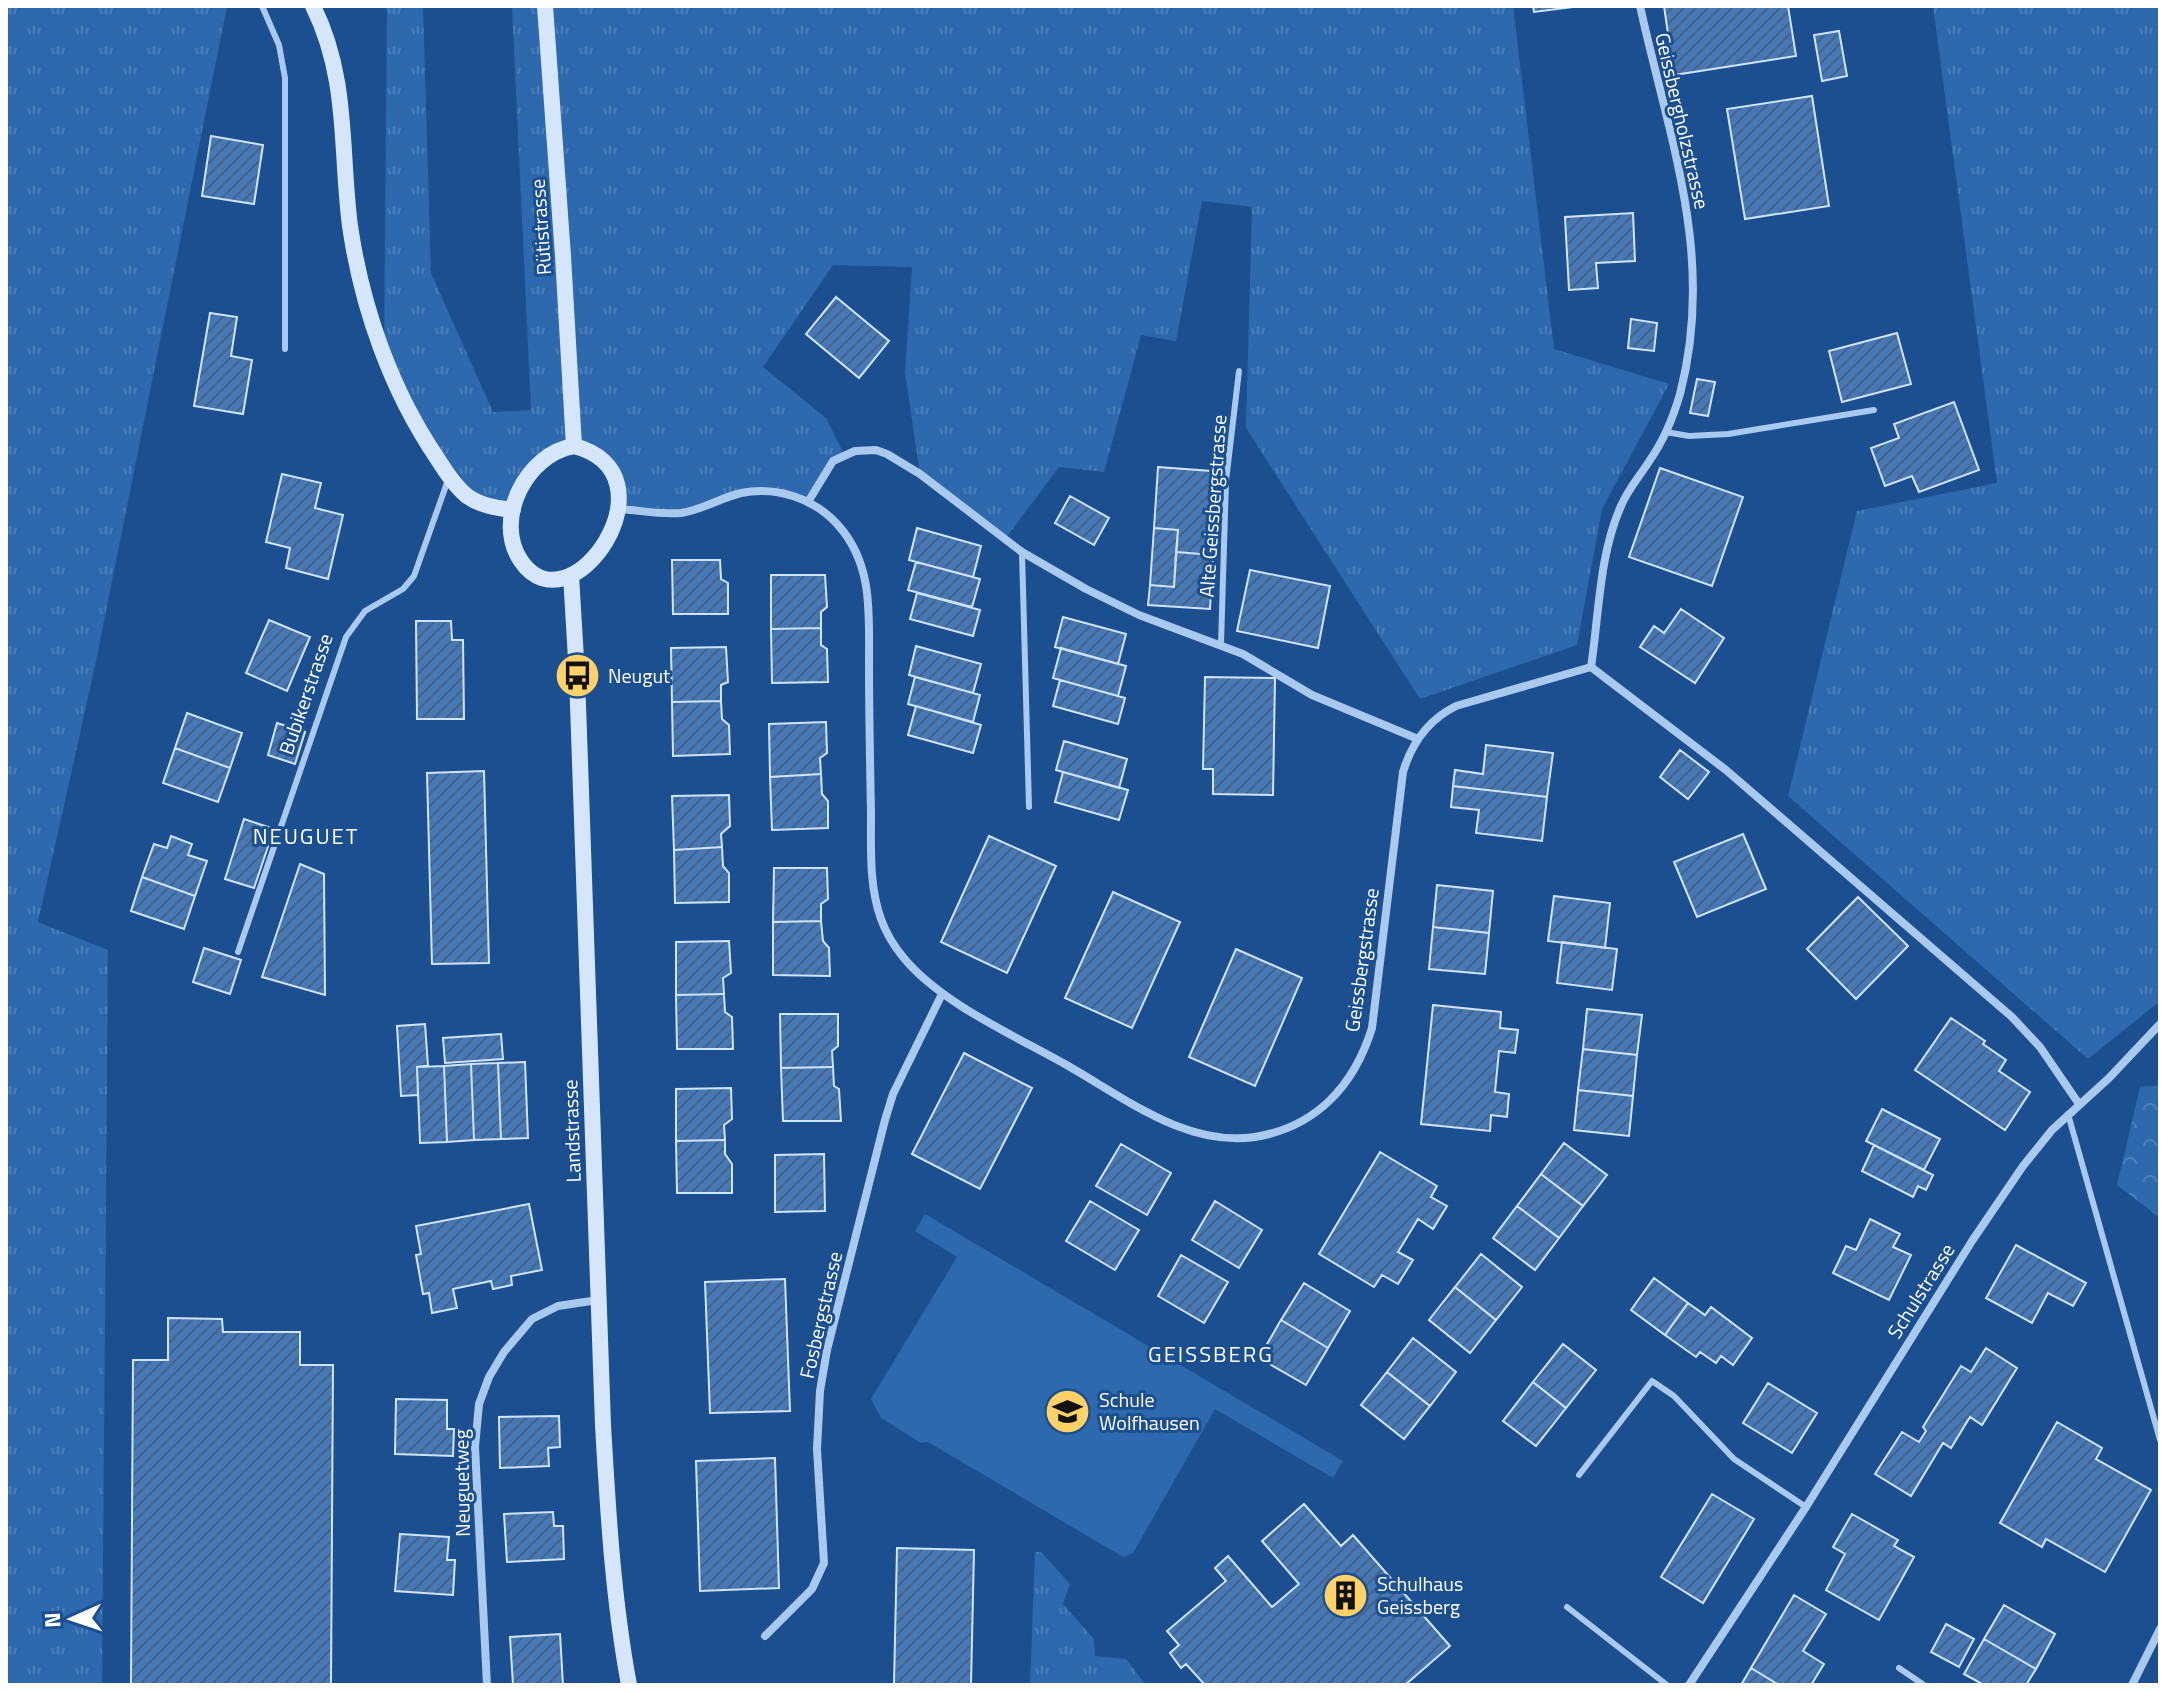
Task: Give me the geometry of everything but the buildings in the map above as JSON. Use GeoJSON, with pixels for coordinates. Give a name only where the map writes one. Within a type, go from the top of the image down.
{"type":"FeatureCollection","features":[{"type":"Feature","properties":{"kind":"main road"},"geometry":{"type":"LineString","coordinates":[[313,6],[338,74],[350,226],[358,271],[370,313],[410,415],[449,477],[470,498],[490,507],[513,510]]}},
{"type":"Feature","properties":{"kind":"main road","name":"Rütistrasse"},"geometry":{"type":"LineString","coordinates":[[545,6],[574,446]]}},
{"type":"Feature","properties":{"kind":"main road"},"geometry":{"type":"LineString","coordinates":[[574,446],[590,450],[604,459],[613,474],[618,509],[611,534],[602,550],[587,567],[571,575],[549,579],[527,568],[518,558],[514,545],[513,510],[520,488],[539,460],[558,448],[574,446]]}},
{"type":"Feature","properties":{"kind":"main road","name":"Landstrasse"},"geometry":{"type":"LineString","coordinates":[[571,575],[610,1538],[629,1685]]}},
{"type":"Feature","properties":{"kind":"street","name":"Geissbergholzstrasse"},"geometry":{"type":"LineString","coordinates":[[1591,667],[1615,520],[1632,485],[1651,460],[1666,432],[1676,406],[1688,356],[1693,310],[1691,257],[1680,168],[1640,6]]}},
{"type":"Feature","properties":{"kind":"street"},"geometry":{"type":"LineString","coordinates":[[808,502],[833,461],[855,451],[876,450],[900,460],[1022,552],[1118,606],[1221,644],[1260,663],[1312,695],[1418,739]]}},
{"type":"Feature","properties":{"kind":"street","name":"Geissbergstrasse"},"geometry":{"type":"LineString","coordinates":[[618,509],[681,513],[740,493],[757,491],[793,495],[836,523],[850,540],[866,582],[869,601],[872,855],[876,902],[889,938],[904,958],[942,994],[1156,1116],[1197,1134],[1244,1138],[1293,1127],[1332,1098],[1352,1076],[1368,1040],[1376,1002],[1399,792],[1409,754],[1418,739],[1442,713],[1456,706],[1591,667]]}},
{"type":"Feature","properties":{"kind":"street"},"geometry":{"type":"LineString","coordinates":[[1591,667],[1726,770],[2012,1017],[2040,1047],[2079,1104]]}},
{"type":"Feature","properties":{"kind":"street","name":"Fosbergstrasse"},"geometry":{"type":"LineString","coordinates":[[765,1636],[812,1589],[822,1571],[825,1556],[818,1480],[818,1416],[827,1350],[893,1094],[942,994]]}},
{"type":"Feature","properties":{"kind":"street","name":"Schulstrasse"},"geometry":{"type":"LineString","coordinates":[[1689,1685],[1806,1507],[1996,1204],[2039,1145],[2160,1024]]}},
{"type":"Feature","properties":{"kind":"street","name":"Neuguetweg"},"geometry":{"type":"LineString","coordinates":[[487,1685],[475,1447],[479,1404],[489,1377],[504,1352],[532,1319],[558,1306],[598,1300]]}},
{"type":"Feature","properties":{"kind":"street"},"geometry":{"type":"LineString","coordinates":[[2132,1685],[2160,1629]]}},
{"type":"Feature","properties":{"kind":"lane"},"geometry":{"type":"LineString","coordinates":[[262,6],[279,45],[285,78],[285,349]]}},
{"type":"Feature","properties":{"kind":"lane","name":"Alte Geissbergstrasse"},"geometry":{"type":"LineString","coordinates":[[1221,644],[1226,481],[1239,371]]}},
{"type":"Feature","properties":{"kind":"lane"},"geometry":{"type":"LineString","coordinates":[[1666,432],[1689,436],[1728,434],[1874,410]]}},
{"type":"Feature","properties":{"kind":"lane","name":"Bubikerstrasse"},"geometry":{"type":"LineString","coordinates":[[238,952],[346,637],[365,611],[403,589],[414,576],[449,477]]}},
{"type":"Feature","properties":{"kind":"lane"},"geometry":{"type":"LineString","coordinates":[[1022,552],[1029,807]]}},
{"type":"Feature","properties":{"kind":"lane"},"geometry":{"type":"LineString","coordinates":[[2068,1114],[2160,1440]]}},
{"type":"Feature","properties":{"kind":"lane"},"geometry":{"type":"LineString","coordinates":[[1579,1475],[1652,1381],[1674,1396],[1734,1459],[1806,1507]]}},
{"type":"Feature","properties":{"kind":"lane"},"geometry":{"type":"LineString","coordinates":[[1567,1607],[1667,1685]]}},
{"type":"Feature","properties":{"kind":"lane"},"geometry":{"type":"LineString","coordinates":[[1899,1668],[1924,1685]]}},
{"type":"Feature","properties":{"kind":"green space"},"geometry":{"type":"Polygon","coordinates":[[[6,6],[227,6],[95,666],[38,922],[108,950],[102,1685],[6,1685],[6,6]]]}},
{"type":"Feature","properties":{"kind":"green space"},"geometry":{"type":"Polygon","coordinates":[[[387,6],[423,6],[431,273],[493,412],[531,410],[512,6],[1513,6],[1554,349],[1669,384],[1602,509],[1577,645],[1420,699],[1246,428],[1252,207],[1202,201],[1176,341],[1141,335],[1104,472],[1059,467],[1005,539],[920,474],[905,373],[912,267],[833,265],[763,367],[826,418],[844,454],[833,461],[808,502],[757,491],[693,510],[618,509],[617,491],[590,450],[539,460],[513,510],[460,489],[384,355],[387,6]]]}},
{"type":"Feature","properties":{"kind":"green space"},"geometry":{"type":"Polygon","coordinates":[[[1933,6],[2160,6],[2160,1001],[2088,1059],[1788,796],[1857,511],[1997,483],[1933,6]]]}},
{"type":"Feature","properties":{"kind":"green space"},"geometry":{"type":"Polygon","coordinates":[[[2160,1085],[2160,1218],[2117,1185],[2140,1087],[2160,1085]]]}},
{"type":"Feature","properties":{"kind":"green space"},"geometry":{"type":"Polygon","coordinates":[[[925,1214],[1343,1461],[1333,1478],[1215,1409],[1133,1553],[1123,1557],[928,1442],[921,1443],[881,1418],[871,1399],[957,1257],[915,1231],[925,1214]]]}},
{"type":"Feature","properties":{"kind":"green space"},"geometry":{"type":"Polygon","coordinates":[[[1035,1552],[1041,1552],[1070,1584],[1063,1604],[1094,1639],[1095,1656],[1126,1659],[1146,1685],[1030,1685],[1035,1552]]]}},
{"type":"Feature","properties":{"kind":"place","name":"Neugut"},"geometry":{"type":"Point","coordinates":[577,676]}},
{"type":"Feature","properties":{"kind":"place","name":"Schule Wolfhausen"},"geometry":{"type":"Point","coordinates":[1068,1412]}},
{"type":"Feature","properties":{"kind":"place","name":"Schulhaus Geissberg"},"geometry":{"type":"Point","coordinates":[1346,1596]}},
{"type":"Feature","properties":{"kind":"district","name":"NEUGUET"},"geometry":{"type":"Point","coordinates":[306,836]}},
{"type":"Feature","properties":{"kind":"district","name":"GEISSBERG"},"geometry":{"type":"Point","coordinates":[1211,1354]}}]}
